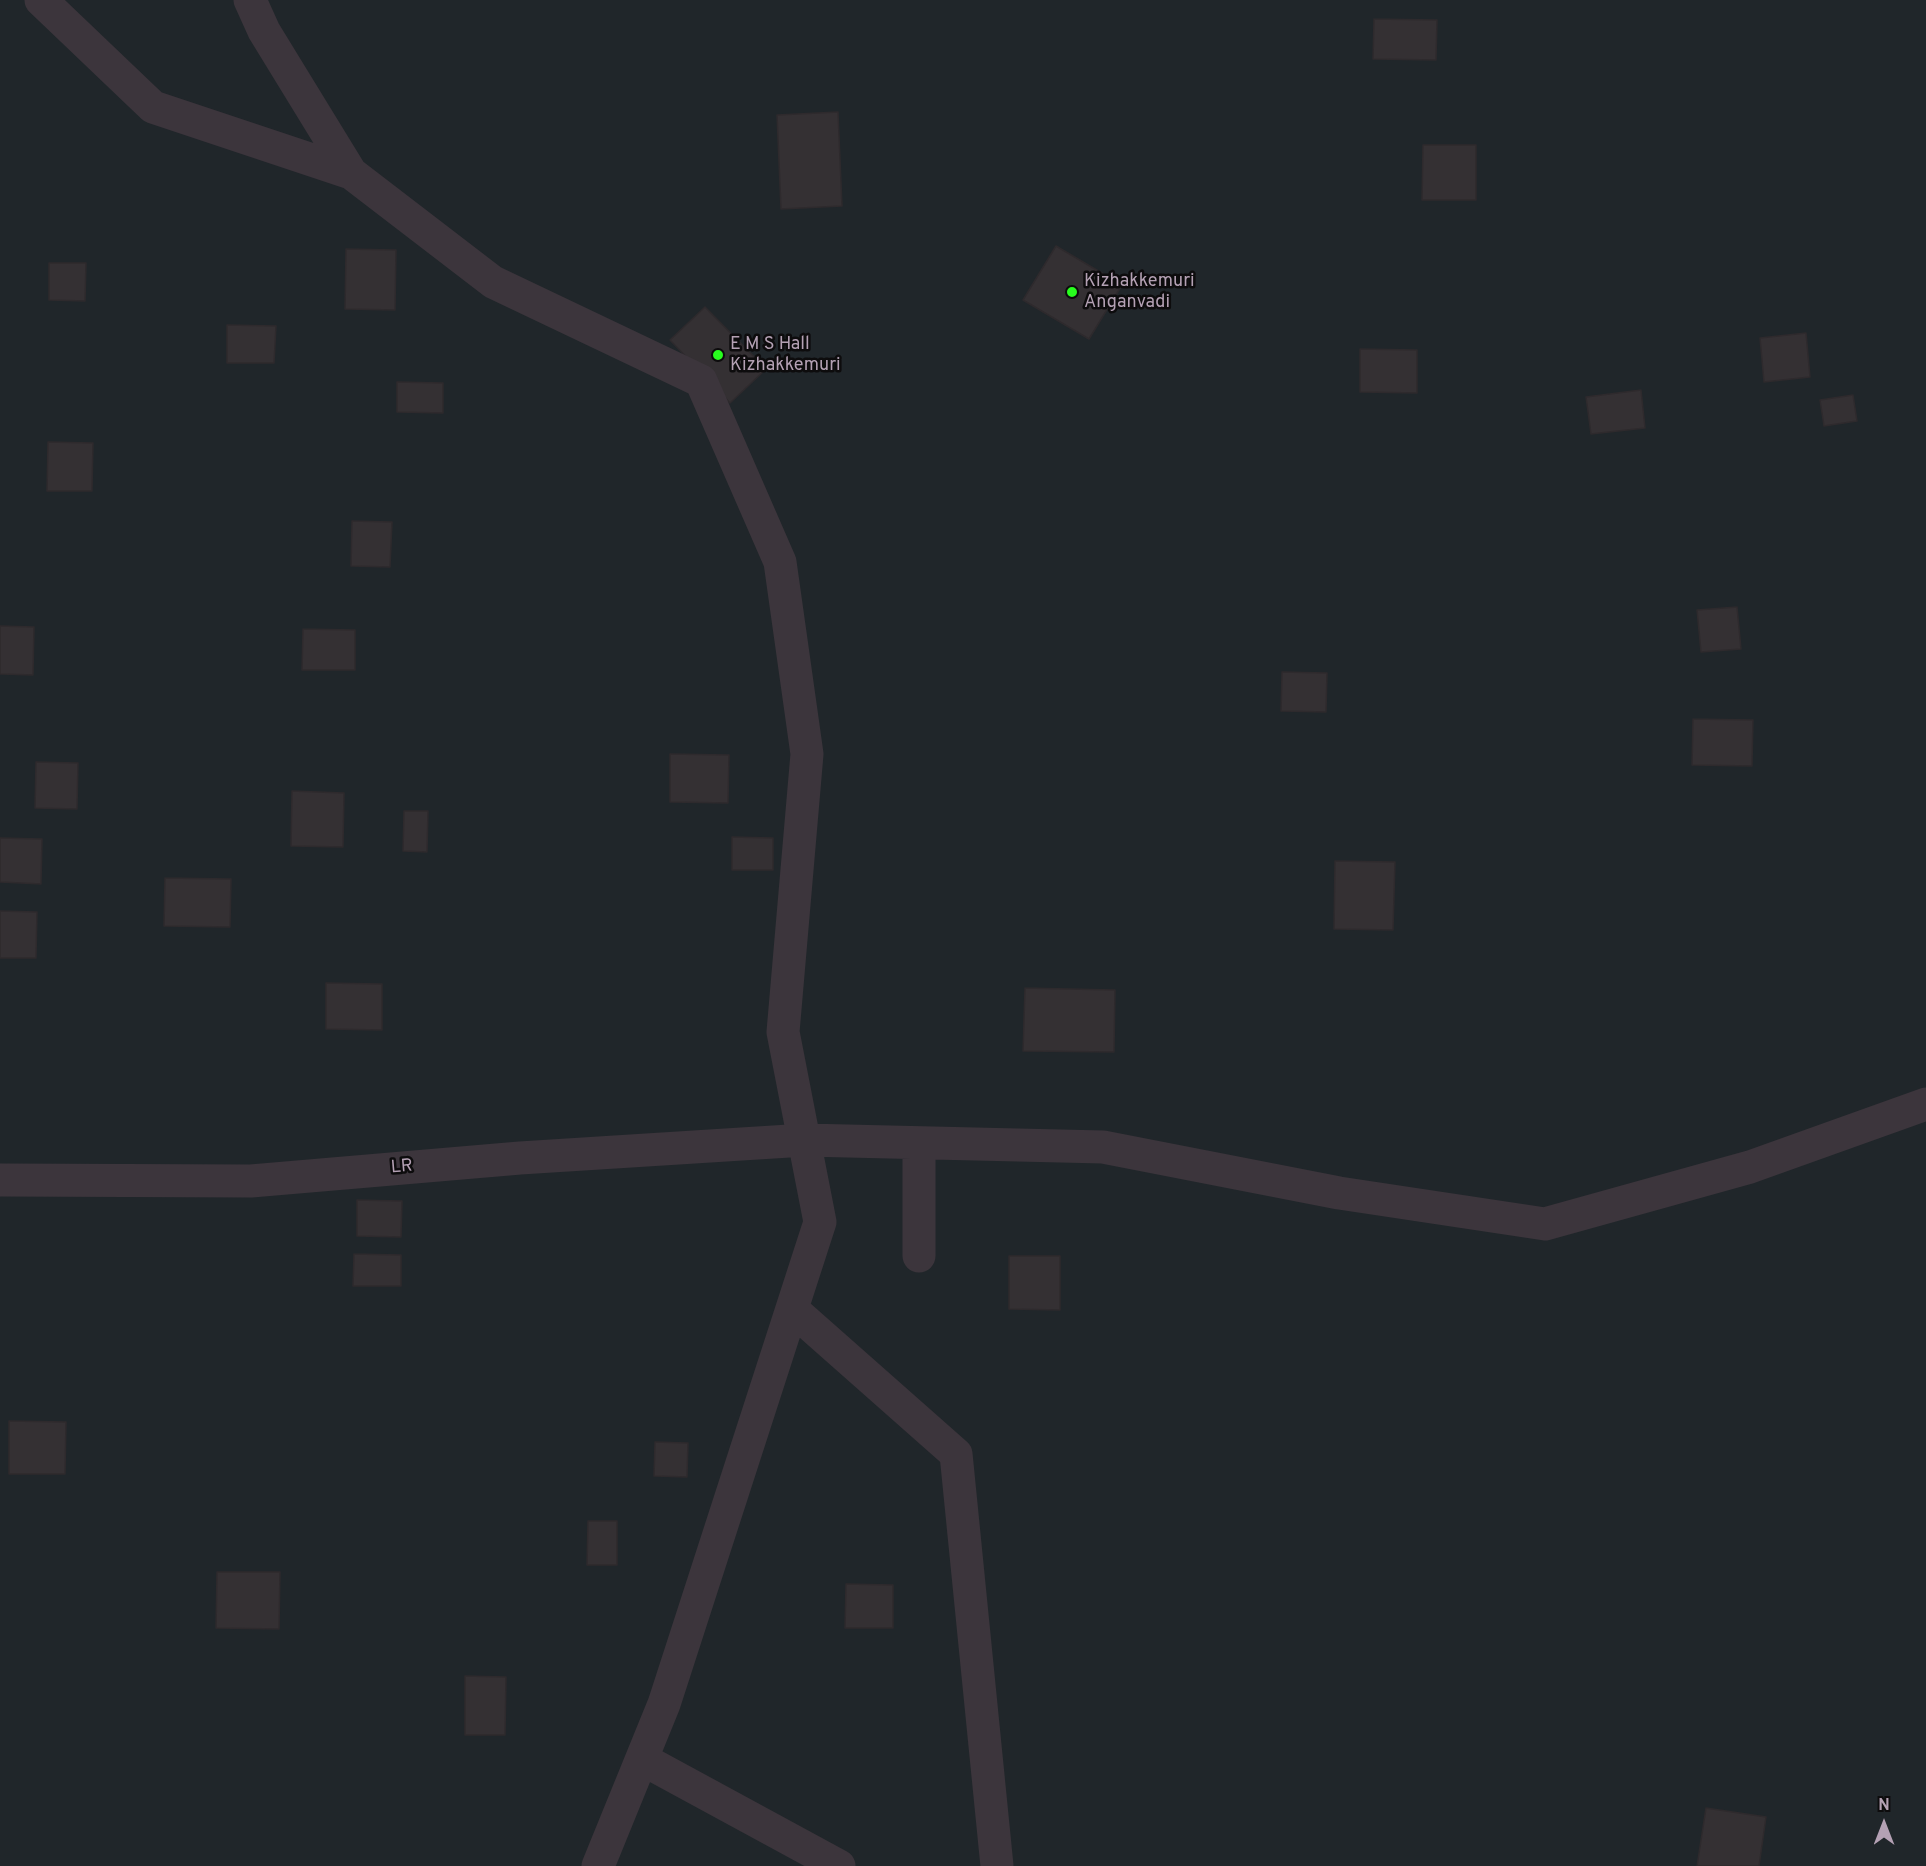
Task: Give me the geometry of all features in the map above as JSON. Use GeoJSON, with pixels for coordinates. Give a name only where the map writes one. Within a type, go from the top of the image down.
{"type":"FeatureCollection","features":[{"type":"Feature","properties":{"kind":"street"},"geometry":{"type":"LineString","coordinates":[[41,0],[153,107],[351,173],[493,282],[701,381],[780,562],[807,754],[783,1032],[820,1222],[664,1704],[598,1866]]}},
{"type":"Feature","properties":{"kind":"street"},"geometry":{"type":"LineString","coordinates":[[250,0],[264,31],[351,173]]}},
{"type":"Feature","properties":{"kind":"street","name":"LR"},"geometry":{"type":"LineString","coordinates":[[0,1180],[251,1181],[520,1158],[804,1140],[1103,1147],[1339,1193],[1545,1224],[1750,1167],[1926,1104]]}},
{"type":"Feature","properties":{"kind":"street"},"geometry":{"type":"LineString","coordinates":[[919,1143],[919,1256]]}},
{"type":"Feature","properties":{"kind":"street"},"geometry":{"type":"LineString","coordinates":[[792,1310],[956,1454],[997,1866]]}},
{"type":"Feature","properties":{"kind":"street"},"geometry":{"type":"LineString","coordinates":[[642,1759],[839,1866]]}},
{"type":"Feature","properties":{"kind":"shaded area"},"geometry":{"type":"Polygon","coordinates":[[[0,0],[1926,0],[1926,1866],[0,1866],[0,0]]]}},
{"type":"Feature","properties":{"kind":"building"},"geometry":{"type":"Polygon","coordinates":[[[1374,19],[1437,20],[1436,60],[1373,59],[1374,19]]]}},
{"type":"Feature","properties":{"kind":"building"},"geometry":{"type":"Polygon","coordinates":[[[838,112],[842,206],[781,209],[777,115],[838,112]]]}},
{"type":"Feature","properties":{"kind":"building"},"geometry":{"type":"Polygon","coordinates":[[[1423,145],[1476,145],[1476,200],[1422,200],[1423,145]]]}},
{"type":"Feature","properties":{"kind":"building","name":"Kizhakkemuri Anganvadi"},"geometry":{"type":"Polygon","coordinates":[[[1056,246],[1122,285],[1089,339],[1023,300],[1056,246]]]}},
{"type":"Feature","properties":{"kind":"building"},"geometry":{"type":"Polygon","coordinates":[[[346,249],[396,250],[395,310],[345,309],[346,249]]]}},
{"type":"Feature","properties":{"kind":"building"},"geometry":{"type":"Polygon","coordinates":[[[49,263],[86,263],[85,301],[49,300],[49,263]]]}},
{"type":"Feature","properties":{"kind":"building","name":"E M S Hall Kizhakkemuri"},"geometry":{"type":"Polygon","coordinates":[[[705,307],[766,369],[730,403],[670,340],[705,307]]]}},
{"type":"Feature","properties":{"kind":"building"},"geometry":{"type":"Polygon","coordinates":[[[227,325],[276,326],[274,363],[227,363],[227,325]]]}},
{"type":"Feature","properties":{"kind":"building"},"geometry":{"type":"Polygon","coordinates":[[[1806,333],[1810,377],[1764,382],[1760,338],[1806,333]]]}},
{"type":"Feature","properties":{"kind":"building"},"geometry":{"type":"Polygon","coordinates":[[[1360,349],[1417,350],[1417,393],[1360,392],[1360,349]]]}},
{"type":"Feature","properties":{"kind":"building"},"geometry":{"type":"Polygon","coordinates":[[[397,382],[443,383],[443,413],[397,412],[397,382]]]}},
{"type":"Feature","properties":{"kind":"building"},"geometry":{"type":"Polygon","coordinates":[[[1641,390],[1645,428],[1591,434],[1586,397],[1641,390]]]}},
{"type":"Feature","properties":{"kind":"building"},"geometry":{"type":"Polygon","coordinates":[[[1853,395],[1857,421],[1824,426],[1820,400],[1853,395]]]}},
{"type":"Feature","properties":{"kind":"building"},"geometry":{"type":"Polygon","coordinates":[[[48,442],[93,443],[92,491],[47,491],[48,442]]]}},
{"type":"Feature","properties":{"kind":"building"},"geometry":{"type":"Polygon","coordinates":[[[352,521],[392,522],[390,567],[351,566],[352,521]]]}},
{"type":"Feature","properties":{"kind":"building"},"geometry":{"type":"Polygon","coordinates":[[[1737,607],[1741,649],[1701,652],[1697,610],[1737,607]]]}},
{"type":"Feature","properties":{"kind":"building"},"geometry":{"type":"Polygon","coordinates":[[[0,626],[34,627],[33,675],[0,674],[0,626]]]}},
{"type":"Feature","properties":{"kind":"building"},"geometry":{"type":"Polygon","coordinates":[[[303,629],[355,630],[355,670],[302,670],[303,629]]]}},
{"type":"Feature","properties":{"kind":"building"},"geometry":{"type":"Polygon","coordinates":[[[1282,672],[1327,673],[1326,712],[1281,711],[1282,672]]]}},
{"type":"Feature","properties":{"kind":"building"},"geometry":{"type":"Polygon","coordinates":[[[1693,719],[1753,720],[1752,766],[1692,765],[1693,719]]]}},
{"type":"Feature","properties":{"kind":"building"},"geometry":{"type":"Polygon","coordinates":[[[670,754],[729,755],[728,803],[670,802],[670,754]]]}},
{"type":"Feature","properties":{"kind":"building"},"geometry":{"type":"Polygon","coordinates":[[[36,762],[78,763],[77,809],[35,808],[36,762]]]}},
{"type":"Feature","properties":{"kind":"building"},"geometry":{"type":"Polygon","coordinates":[[[292,791],[344,793],[343,847],[291,846],[292,791]]]}},
{"type":"Feature","properties":{"kind":"building"},"geometry":{"type":"Polygon","coordinates":[[[404,811],[428,811],[427,852],[403,851],[404,811]]]}},
{"type":"Feature","properties":{"kind":"building"},"geometry":{"type":"Polygon","coordinates":[[[732,837],[773,838],[773,870],[732,870],[732,837]]]}},
{"type":"Feature","properties":{"kind":"building"},"geometry":{"type":"Polygon","coordinates":[[[0,838],[42,839],[41,884],[0,882],[0,838]]]}},
{"type":"Feature","properties":{"kind":"building"},"geometry":{"type":"Polygon","coordinates":[[[1335,861],[1395,862],[1393,930],[1334,929],[1335,861]]]}},
{"type":"Feature","properties":{"kind":"building"},"geometry":{"type":"Polygon","coordinates":[[[165,878],[231,879],[230,927],[164,926],[165,878]]]}},
{"type":"Feature","properties":{"kind":"building"},"geometry":{"type":"Polygon","coordinates":[[[0,911],[37,912],[36,958],[0,958],[0,911]]]}},
{"type":"Feature","properties":{"kind":"building"},"geometry":{"type":"Polygon","coordinates":[[[326,983],[382,984],[382,1030],[326,1029],[326,983]]]}},
{"type":"Feature","properties":{"kind":"building"},"geometry":{"type":"Polygon","coordinates":[[[1025,988],[1115,990],[1114,1052],[1023,1051],[1025,988]]]}},
{"type":"Feature","properties":{"kind":"building"},"geometry":{"type":"Polygon","coordinates":[[[357,1200],[402,1201],[401,1237],[357,1236],[357,1200]]]}},
{"type":"Feature","properties":{"kind":"building"},"geometry":{"type":"Polygon","coordinates":[[[354,1254],[401,1255],[401,1286],[353,1286],[354,1254]]]}},
{"type":"Feature","properties":{"kind":"building"},"geometry":{"type":"Polygon","coordinates":[[[1009,1256],[1060,1256],[1060,1310],[1009,1309],[1009,1256]]]}},
{"type":"Feature","properties":{"kind":"building"},"geometry":{"type":"Polygon","coordinates":[[[9,1421],[66,1422],[65,1474],[9,1474],[9,1421]]]}},
{"type":"Feature","properties":{"kind":"building"},"geometry":{"type":"Polygon","coordinates":[[[655,1442],[688,1443],[687,1477],[654,1476],[655,1442]]]}},
{"type":"Feature","properties":{"kind":"building"},"geometry":{"type":"Polygon","coordinates":[[[588,1521],[617,1521],[617,1565],[587,1565],[588,1521]]]}},
{"type":"Feature","properties":{"kind":"building"},"geometry":{"type":"Polygon","coordinates":[[[217,1572],[280,1572],[279,1629],[216,1628],[217,1572]]]}},
{"type":"Feature","properties":{"kind":"building"},"geometry":{"type":"Polygon","coordinates":[[[846,1584],[893,1585],[893,1628],[845,1628],[846,1584]]]}},
{"type":"Feature","properties":{"kind":"building"},"geometry":{"type":"Polygon","coordinates":[[[465,1676],[506,1677],[505,1735],[465,1735],[465,1676]]]}},
{"type":"Feature","properties":{"kind":"building"},"geometry":{"type":"Polygon","coordinates":[[[1706,1808],[1766,1817],[1759,1866],[1697,1866],[1706,1808]]]}},
{"type":"Feature","properties":{"kind":"place","name":"Kizhakkemuri Anganvadi"},"geometry":{"type":"Point","coordinates":[1072,292]}},
{"type":"Feature","properties":{"kind":"place","name":"E M S Hall Kizhakkemuri"},"geometry":{"type":"Point","coordinates":[718,355]}}]}
